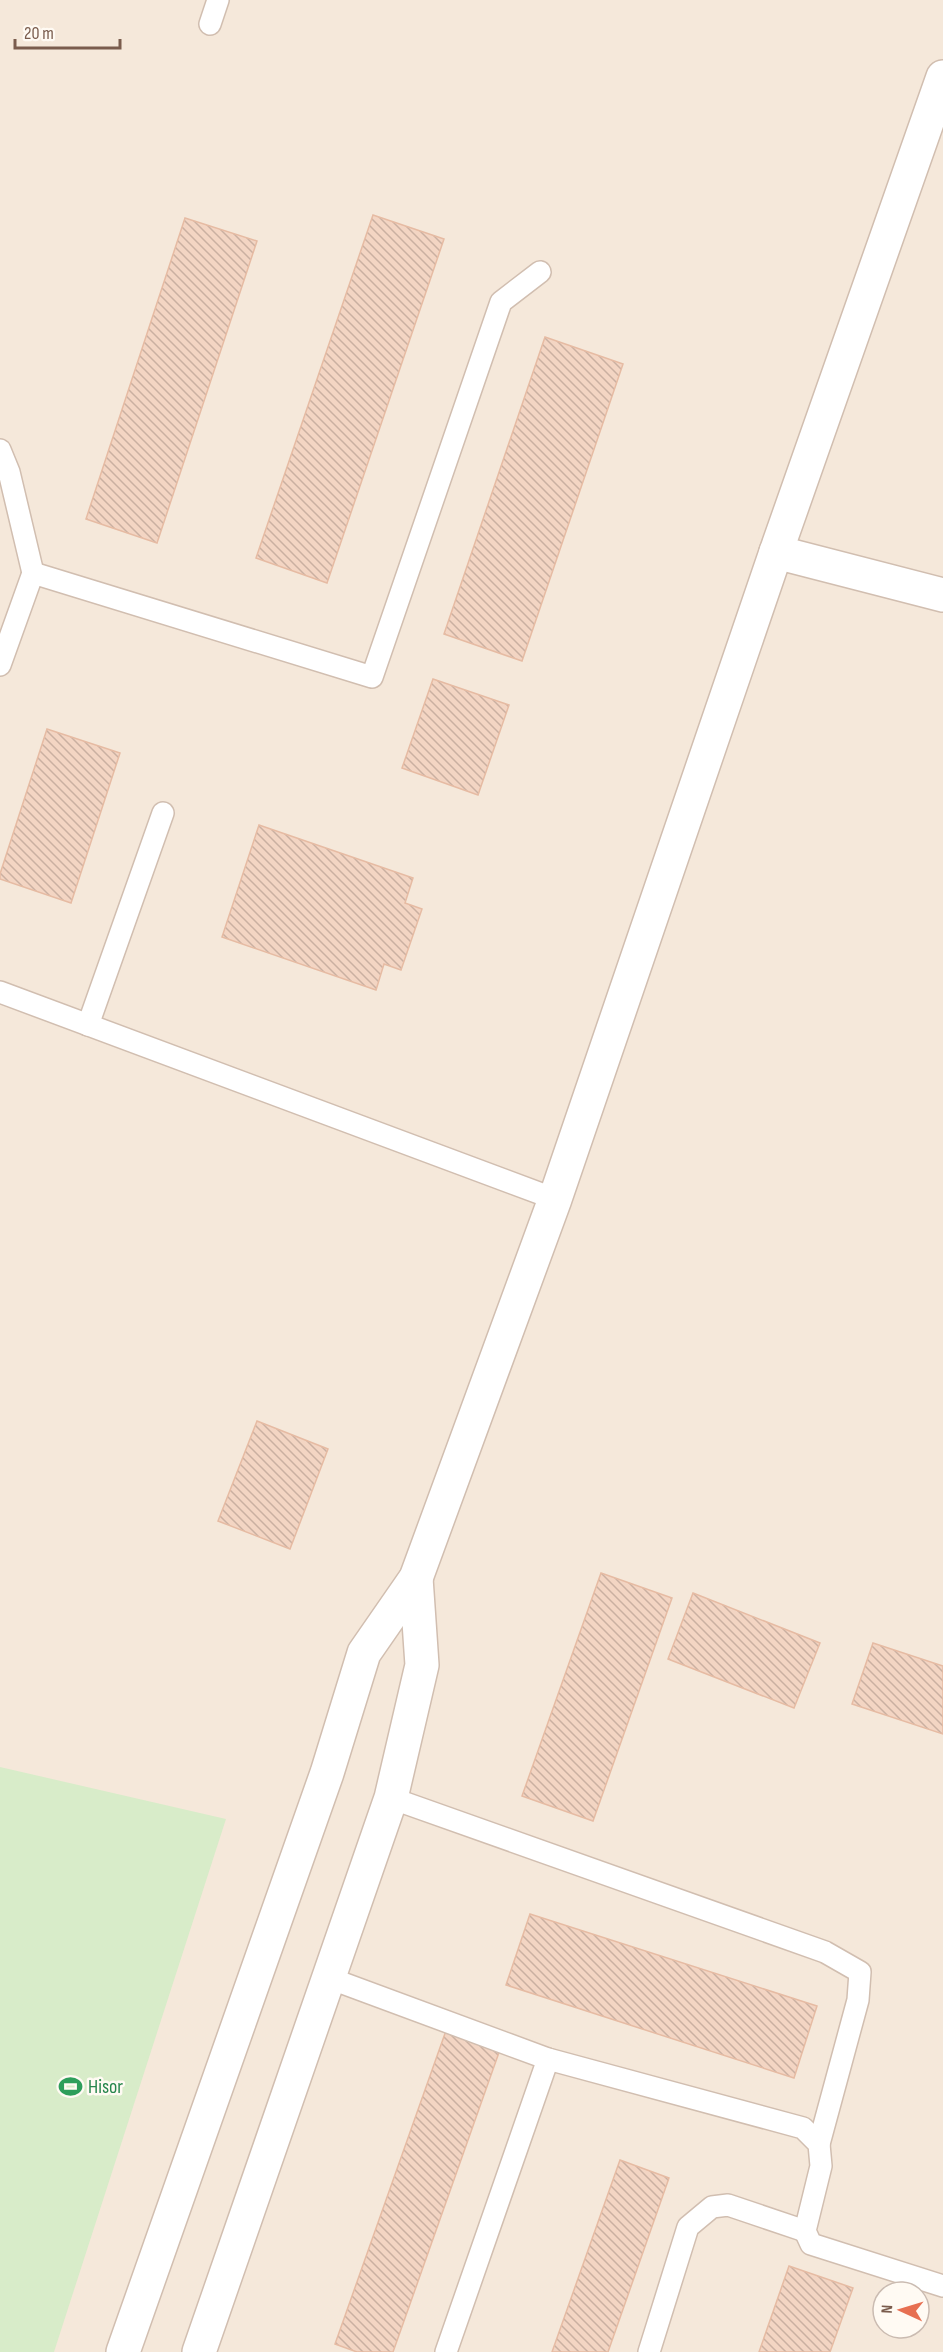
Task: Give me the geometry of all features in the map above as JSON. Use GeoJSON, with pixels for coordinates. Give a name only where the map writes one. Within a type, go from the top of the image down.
{"type":"FeatureCollection","features":[{"type":"Feature","properties":{"kind":"street"},"geometry":{"type":"LineString","coordinates":[[123,2352],[327,1773],[364,1653],[417,1578],[555,1199],[776,552],[943,77]]}},
{"type":"Feature","properties":{"kind":"street"},"geometry":{"type":"LineString","coordinates":[[776,552],[943,595]]}},
{"type":"Feature","properties":{"kind":"street"},"geometry":{"type":"LineString","coordinates":[[199,2352],[391,1798],[422,1665],[417,1578]]}},
{"type":"Feature","properties":{"kind":"lane"},"geometry":{"type":"LineString","coordinates":[[210,24],[218,0]]}},
{"type":"Feature","properties":{"kind":"lane"},"geometry":{"type":"LineString","coordinates":[[33,573],[372,677],[501,302],[540,272]]}},
{"type":"Feature","properties":{"kind":"lane"},"geometry":{"type":"LineString","coordinates":[[0,450],[9,472],[33,573],[0,665]]}},
{"type":"Feature","properties":{"kind":"lane"},"geometry":{"type":"LineString","coordinates":[[88,1025],[163,813]]}},
{"type":"Feature","properties":{"kind":"lane"},"geometry":{"type":"LineString","coordinates":[[0,992],[555,1199]]}},
{"type":"Feature","properties":{"kind":"lane"},"geometry":{"type":"LineString","coordinates":[[391,1798],[825,1952],[860,1972],[858,2000],[819,2144],[821,2166],[805,2231],[811,2244],[943,2286]]}},
{"type":"Feature","properties":{"kind":"lane"},"geometry":{"type":"LineString","coordinates":[[329,1978],[548,2059],[803,2128],[819,2144]]}},
{"type":"Feature","properties":{"kind":"lane"},"geometry":{"type":"LineString","coordinates":[[446,2352],[548,2059]]}},
{"type":"Feature","properties":{"kind":"lane"},"geometry":{"type":"LineString","coordinates":[[649,2352],[688,2227],[712,2207],[728,2205],[805,2231]]}},
{"type":"Feature","properties":{"kind":"shaded area"},"geometry":{"type":"Polygon","coordinates":[[[0,0],[943,0],[943,2352],[0,2352],[0,0]]]}},
{"type":"Feature","properties":{"kind":"green space","name":"Hisor"},"geometry":{"type":"Polygon","coordinates":[[[0,1767],[226,1819],[54,2352],[0,2352],[0,1767]]]}},
{"type":"Feature","properties":{"kind":"building"},"geometry":{"type":"Polygon","coordinates":[[[373,215],[444,239],[327,583],[256,558],[373,215]]]}},
{"type":"Feature","properties":{"kind":"building"},"geometry":{"type":"Polygon","coordinates":[[[185,218],[257,241],[157,543],[86,519],[185,218]]]}},
{"type":"Feature","properties":{"kind":"building"},"geometry":{"type":"Polygon","coordinates":[[[545,337],[623,364],[522,661],[444,634],[545,337]]]}},
{"type":"Feature","properties":{"kind":"building"},"geometry":{"type":"Polygon","coordinates":[[[433,679],[509,705],[478,795],[402,768],[433,679]]]}},
{"type":"Feature","properties":{"kind":"building"},"geometry":{"type":"Polygon","coordinates":[[[47,729],[120,753],[71,903],[0,879],[47,729]]]}},
{"type":"Feature","properties":{"kind":"building"},"geometry":{"type":"Polygon","coordinates":[[[259,825],[413,878],[405,903],[422,909],[401,970],[384,964],[376,990],[222,937],[259,825]]]}},
{"type":"Feature","properties":{"kind":"building"},"geometry":{"type":"Polygon","coordinates":[[[257,1421],[328,1449],[290,1549],[218,1521],[257,1421]]]}},
{"type":"Feature","properties":{"kind":"building"},"geometry":{"type":"Polygon","coordinates":[[[601,1573],[672,1598],[593,1821],[522,1796],[601,1573]]]}},
{"type":"Feature","properties":{"kind":"building"},"geometry":{"type":"Polygon","coordinates":[[[693,1593],[820,1643],[794,1708],[668,1659],[693,1593]]]}},
{"type":"Feature","properties":{"kind":"building"},"geometry":{"type":"Polygon","coordinates":[[[873,1643],[943,1666],[943,1734],[852,1704],[873,1643]]]}},
{"type":"Feature","properties":{"kind":"building"},"geometry":{"type":"Polygon","coordinates":[[[530,1914],[817,2006],[794,2078],[506,1985],[530,1914]]]}},
{"type":"Feature","properties":{"kind":"building"},"geometry":{"type":"Polygon","coordinates":[[[448,2025],[502,2044],[393,2352],[357,2352],[335,2344],[448,2025]]]}},
{"type":"Feature","properties":{"kind":"building"},"geometry":{"type":"Polygon","coordinates":[[[620,2160],[669,2178],[608,2352],[552,2352],[620,2160]]]}},
{"type":"Feature","properties":{"kind":"building"},"geometry":{"type":"Polygon","coordinates":[[[789,2266],[853,2288],[830,2352],[759,2352],[789,2266]]]}},
{"type":"Feature","properties":{"kind":"place","name":"Hisor"},"geometry":{"type":"Point","coordinates":[70,2086]}}]}
